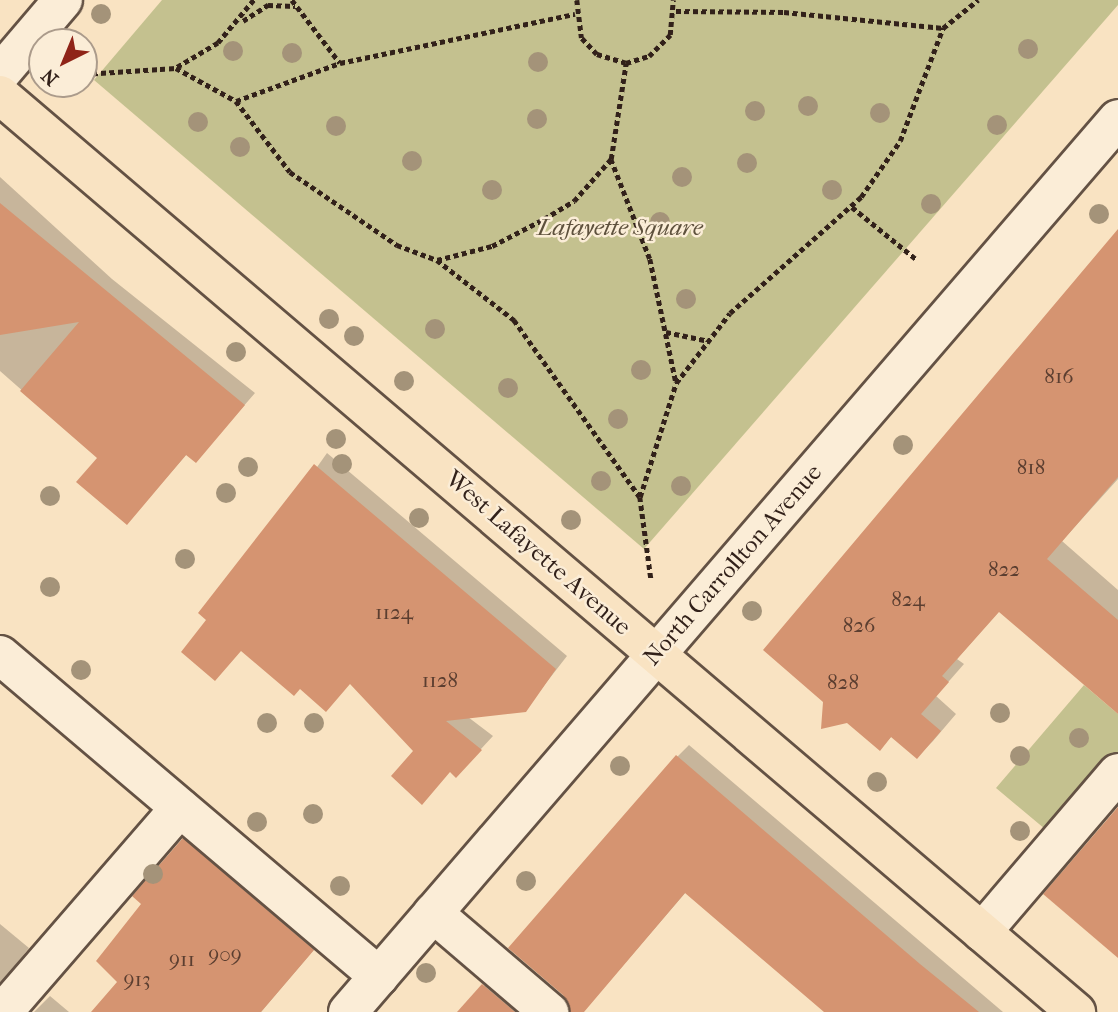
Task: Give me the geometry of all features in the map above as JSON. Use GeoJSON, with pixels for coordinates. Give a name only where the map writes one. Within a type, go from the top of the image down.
{"type":"FeatureCollection","features":[{"type":"Feature","properties":{"kind":"main road","name":"West Lafayette Avenue"},"geometry":{"type":"LineString","coordinates":[[0,95],[1076,1012]]}},
{"type":"Feature","properties":{"kind":"street"},"geometry":{"type":"LineString","coordinates":[[0,74],[63,0]]}},
{"type":"Feature","properties":{"kind":"street","name":"North Carrollton Avenue"},"geometry":{"type":"LineString","coordinates":[[348,1012],[1118,119]]}},
{"type":"Feature","properties":{"kind":"street"},"geometry":{"type":"LineString","coordinates":[[0,655],[379,976]]}},
{"type":"Feature","properties":{"kind":"street"},"geometry":{"type":"LineString","coordinates":[[982,932],[1118,773]]}},
{"type":"Feature","properties":{"kind":"street"},"geometry":{"type":"LineString","coordinates":[[3,1012],[180,808]]}},
{"type":"Feature","properties":{"kind":"street"},"geometry":{"type":"LineString","coordinates":[[433,913],[549,1012]]}},
{"type":"Feature","properties":{"kind":"path"},"geometry":{"type":"LineString","coordinates":[[242,22],[254,0]]}},
{"type":"Feature","properties":{"kind":"path"},"geometry":{"type":"LineString","coordinates":[[292,0],[341,63]]}},
{"type":"Feature","properties":{"kind":"path"},"geometry":{"type":"LineString","coordinates":[[576,0],[575,14],[582,37],[597,54],[626,62],[649,56],[670,35],[676,11],[673,0]]}},
{"type":"Feature","properties":{"kind":"path"},"geometry":{"type":"LineString","coordinates":[[651,578],[640,497],[676,383],[730,313],[852,207],[900,141],[943,28],[978,0]]}},
{"type":"Feature","properties":{"kind":"path"},"geometry":{"type":"LineString","coordinates":[[98,73],[176,68],[268,5],[296,6]]}},
{"type":"Feature","properties":{"kind":"path"},"geometry":{"type":"LineString","coordinates":[[676,11],[784,12],[943,28]]}},
{"type":"Feature","properties":{"kind":"path"},"geometry":{"type":"LineString","coordinates":[[236,101],[341,63],[575,14]]}},
{"type":"Feature","properties":{"kind":"path"},"geometry":{"type":"LineString","coordinates":[[626,62],[611,159],[650,259],[676,383]]}},
{"type":"Feature","properties":{"kind":"path"},"geometry":{"type":"LineString","coordinates":[[176,68],[236,101],[290,172],[397,245],[437,260],[514,320],[640,497]]}},
{"type":"Feature","properties":{"kind":"path"},"geometry":{"type":"LineString","coordinates":[[437,260],[492,246],[544,219],[574,201],[611,159]]}},
{"type":"Feature","properties":{"kind":"path"},"geometry":{"type":"LineString","coordinates":[[852,207],[916,259]]}},
{"type":"Feature","properties":{"kind":"path"},"geometry":{"type":"LineString","coordinates":[[666,332],[709,341]]}},
{"type":"Feature","properties":{"kind":"green space","name":"Lafayette Square"},"geometry":{"type":"Polygon","coordinates":[[[162,0],[1118,0],[1118,5],[644,549],[98,83],[98,75],[162,0]]]}},
{"type":"Feature","properties":{"kind":"green space"},"geometry":{"type":"Polygon","coordinates":[[[1084,685],[1118,714],[1118,805],[1052,883],[1045,829],[996,788],[1084,685]]]}},
{"type":"Feature","properties":{"kind":"building"},"geometry":{"type":"Polygon","coordinates":[[[0,203],[245,405],[196,463],[186,455],[127,525],[76,482],[97,458],[20,391],[79,322],[0,335],[0,203]]]}},
{"type":"Feature","properties":{"kind":"building"},"geometry":{"type":"Polygon","coordinates":[[[1118,229],[1118,477],[1047,559],[1118,620],[1118,714],[999,612],[942,676],[949,682],[921,714],[941,731],[917,759],[891,737],[880,751],[847,723],[821,729],[823,702],[763,650],[1118,229]]]}},
{"type":"Feature","properties":{"kind":"building"},"geometry":{"type":"Polygon","coordinates":[[[314,464],[556,669],[526,712],[446,721],[482,750],[456,778],[450,772],[422,805],[391,776],[413,751],[350,684],[326,712],[300,689],[294,696],[241,651],[215,681],[181,652],[206,620],[198,613],[314,464]]]}},
{"type":"Feature","properties":{"kind":"building"},"geometry":{"type":"Polygon","coordinates":[[[676,755],[979,1012],[824,1012],[685,893],[584,1012],[570,1012],[563,995],[508,948],[676,755]]]}},
{"type":"Feature","properties":{"kind":"building"},"geometry":{"type":"Polygon","coordinates":[[[1118,807],[1118,958],[1043,894],[1118,807]]]}},
{"type":"Feature","properties":{"kind":"building"},"geometry":{"type":"Polygon","coordinates":[[[183,838],[314,950],[261,1012],[91,1012],[117,982],[96,961],[141,904],[132,896],[183,838]]]}},
{"type":"Feature","properties":{"kind":"building"},"geometry":{"type":"Polygon","coordinates":[[[482,984],[515,1012],[457,1012],[482,984]]]}}]}
